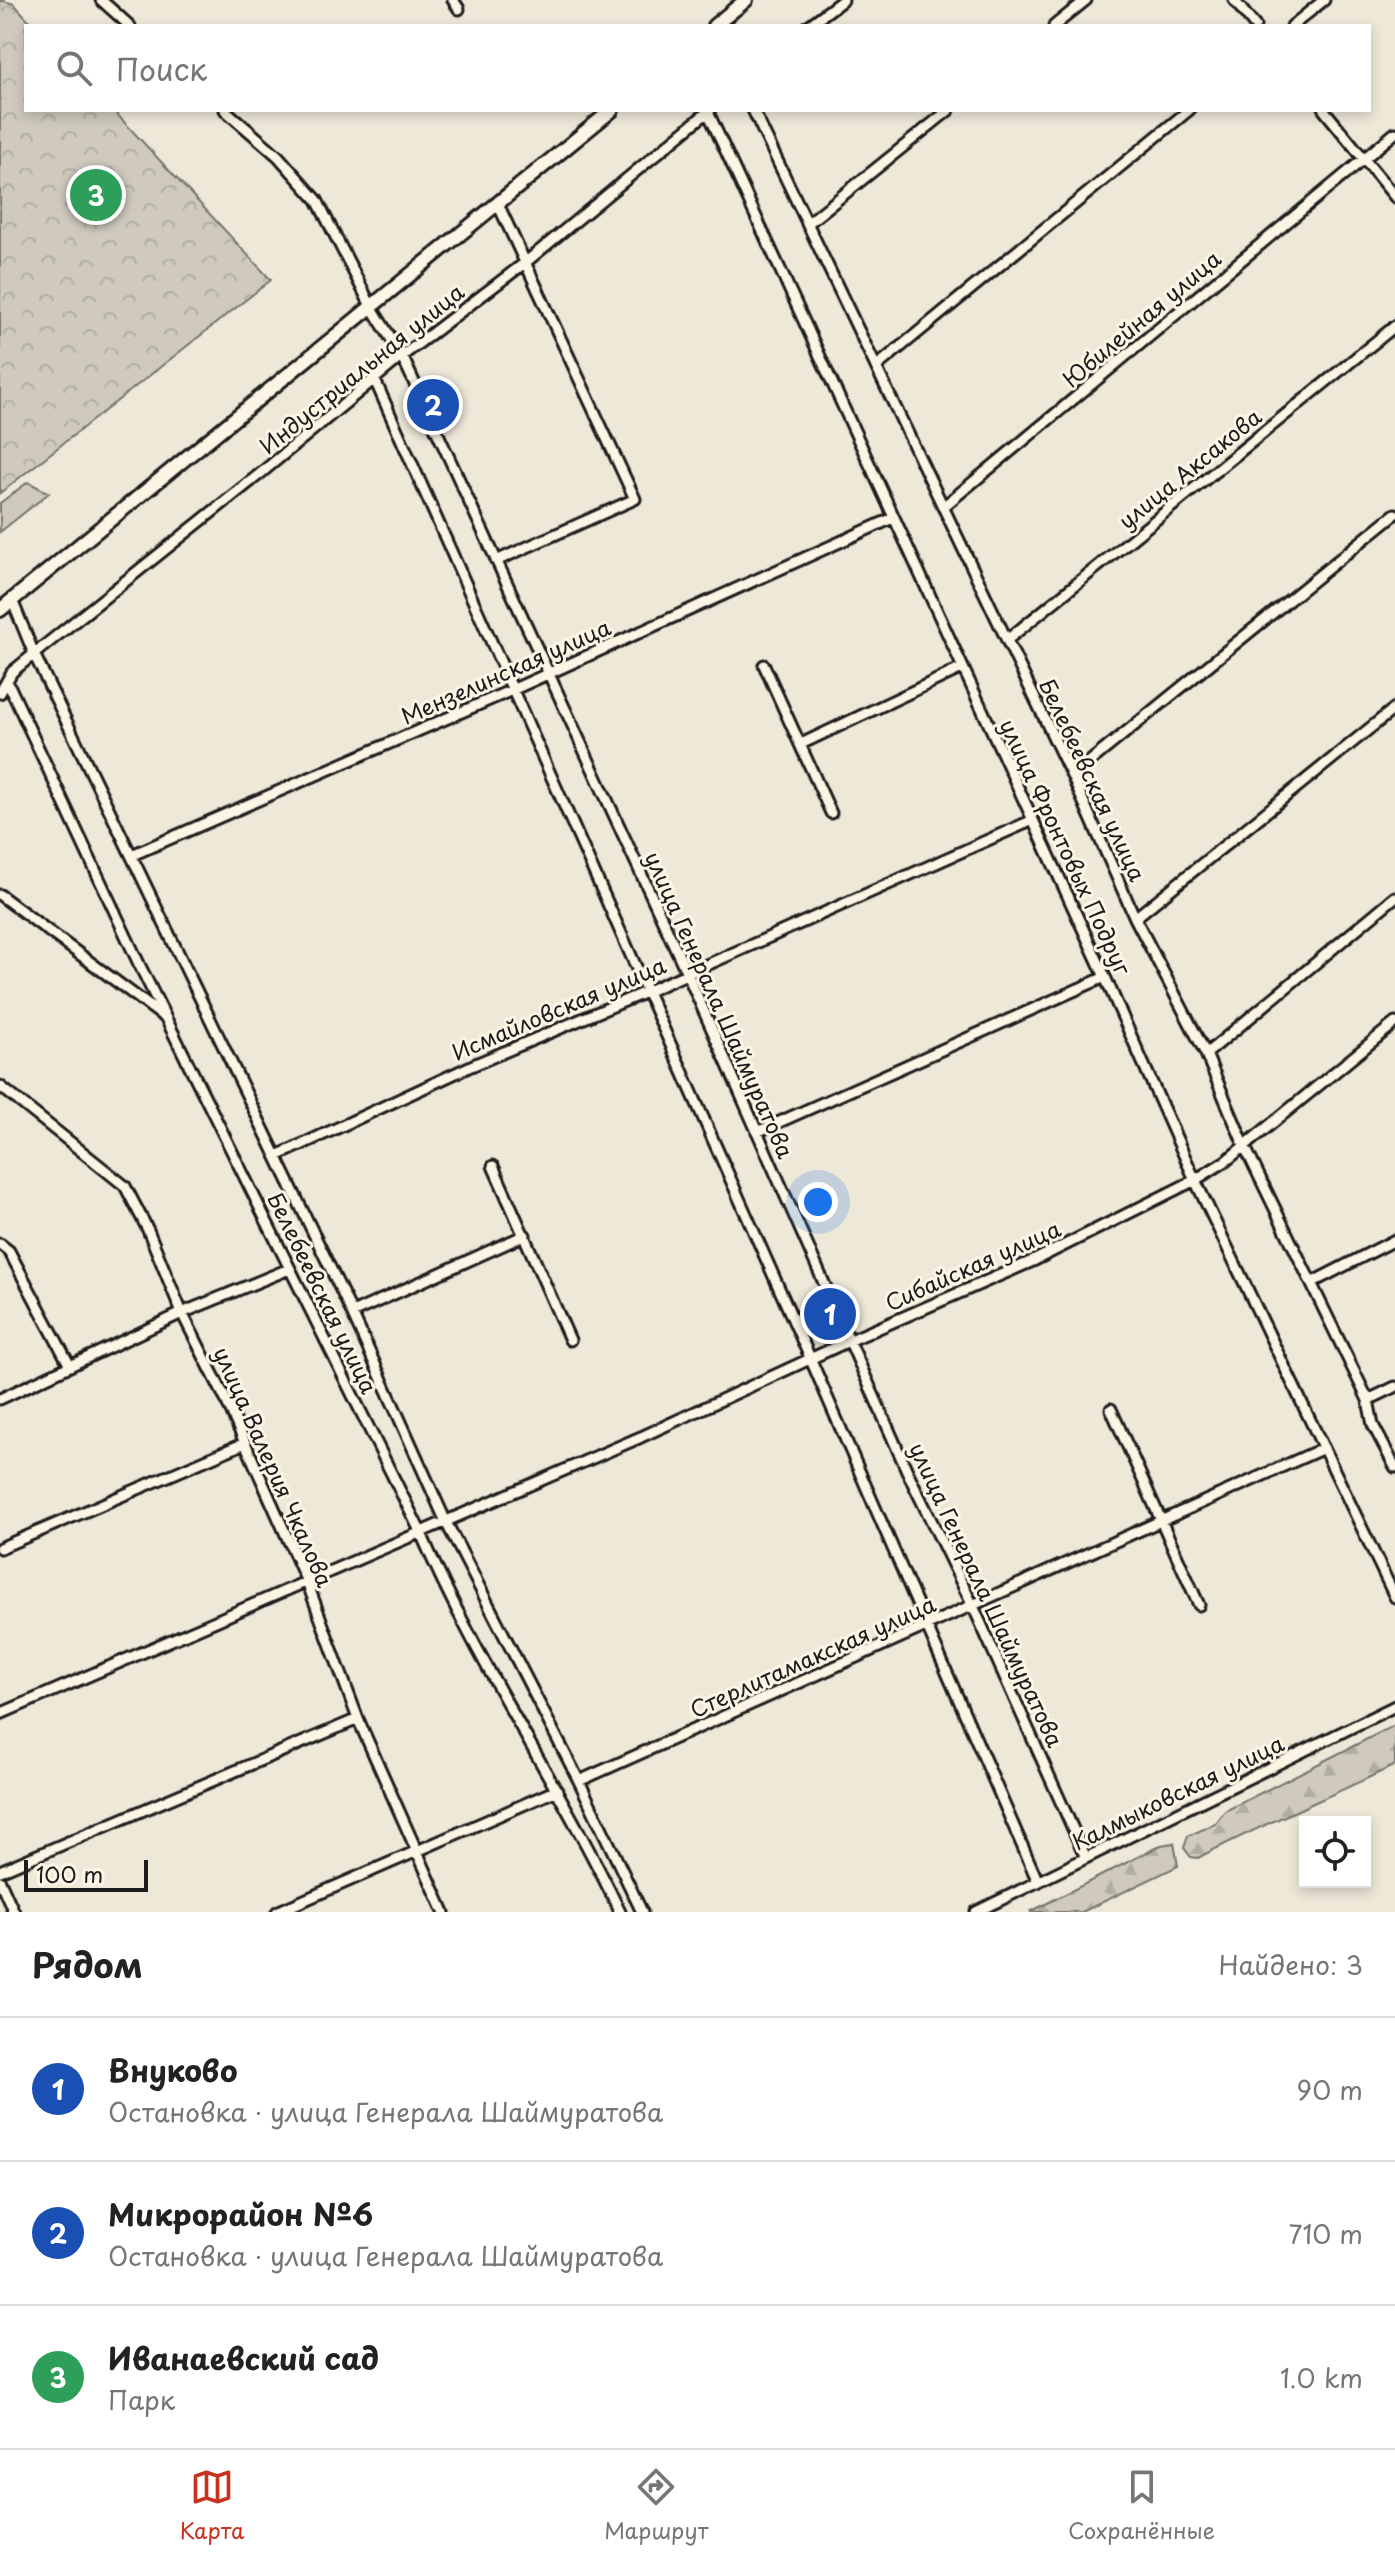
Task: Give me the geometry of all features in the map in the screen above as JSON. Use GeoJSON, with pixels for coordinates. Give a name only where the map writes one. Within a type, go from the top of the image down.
{"type":"FeatureCollection","features":[{"type":"Feature","properties":{"kind":"street"},"geometry":{"type":"LineString","coordinates":[[101,0],[128,24]]}},
{"type":"Feature","properties":{"kind":"street"},"geometry":{"type":"LineString","coordinates":[[716,24],[746,0]]}},
{"type":"Feature","properties":{"kind":"street"},"geometry":{"type":"LineString","coordinates":[[811,24],[843,0]]}},
{"type":"Feature","properties":{"kind":"street"},"geometry":{"type":"LineString","coordinates":[[1056,24],[1086,0]]}},
{"type":"Feature","properties":{"kind":"street"},"geometry":{"type":"LineString","coordinates":[[1234,0],[1253,24]]}},
{"type":"Feature","properties":{"kind":"street"},"geometry":{"type":"LineString","coordinates":[[1294,24],[1324,0]]}},
{"type":"Feature","properties":{"kind":"street","name":"улица Генерала Шаймуратова"},"geometry":{"type":"LineString","coordinates":[[227,112],[278,156],[317,200],[372,308],[402,356],[687,973],[908,1473],[973,1606],[1086,1858]]}},
{"type":"Feature","properties":{"kind":"street"},"geometry":{"type":"LineString","coordinates":[[0,610],[610,112]]}},
{"type":"Feature","properties":{"kind":"street","name":"Индустриальная улица"},"geometry":{"type":"LineString","coordinates":[[0,693],[12,672],[261,473],[374,378],[526,262],[708,112]]}},
{"type":"Feature","properties":{"kind":"street","name":"улица Фронтовых Подруг"},"geometry":{"type":"LineString","coordinates":[[709,112],[1195,1180],[1395,1597]]}},
{"type":"Feature","properties":{"kind":"street","name":"Белебеевская улица"},"geometry":{"type":"LineString","coordinates":[[754,112],[1072,776],[1135,918],[1206,1054],[1244,1145],[1368,1400],[1373,1425],[1395,1467]]}},
{"type":"Feature","properties":{"kind":"street"},"geometry":{"type":"LineString","coordinates":[[807,224],[947,112]]}},
{"type":"Feature","properties":{"kind":"street"},"geometry":{"type":"LineString","coordinates":[[876,367],[1187,112]]}},
{"type":"Feature","properties":{"kind":"street"},"geometry":{"type":"LineString","coordinates":[[1326,112],[1395,197]]}},
{"type":"Feature","properties":{"kind":"street","name":"Юбилейная улица"},"geometry":{"type":"LineString","coordinates":[[943,507],[1395,133]]}},
{"type":"Feature","properties":{"kind":"street"},"geometry":{"type":"LineString","coordinates":[[496,561],[635,499],[498,204]]}},
{"type":"Feature","properties":{"kind":"street","name":"улица Аксакова"},"geometry":{"type":"LineString","coordinates":[[1007,640],[1395,326]]}},
{"type":"Feature","properties":{"kind":"street"},"geometry":{"type":"LineString","coordinates":[[374,378],[811,1360],[1038,1882]]}},
{"type":"Feature","properties":{"kind":"street"},"geometry":{"type":"LineString","coordinates":[[1072,776],[1395,514]]}},
{"type":"Feature","properties":{"kind":"street","name":"Мензелинская улица"},"geometry":{"type":"LineString","coordinates":[[132,855],[512,690],[893,518]]}},
{"type":"Feature","properties":{"kind":"street","name":"Белебеевская улица"},"geometry":{"type":"LineString","coordinates":[[12,600],[34,654],[352,1313],[446,1522],[579,1781],[642,1912]]}},
{"type":"Feature","properties":{"kind":"street"},"geometry":{"type":"LineString","coordinates":[[764,665],[831,813]]}},
{"type":"Feature","properties":{"kind":"street"},"geometry":{"type":"LineString","coordinates":[[801,744],[962,668]]}},
{"type":"Feature","properties":{"kind":"street","name":"Белебеевская улица"},"geometry":{"type":"LineString","coordinates":[[7,681],[166,1019],[420,1531],[440,1579],[557,1790],[620,1912]]}},
{"type":"Feature","properties":{"kind":"street"},"geometry":{"type":"LineString","coordinates":[[1135,918],[1395,708]]}},
{"type":"Feature","properties":{"kind":"street","name":"Исмайловская улица"},"geometry":{"type":"LineString","coordinates":[[277,1156],[471,1066],[1033,820]]}},
{"type":"Feature","properties":{"kind":"street"},"geometry":{"type":"LineString","coordinates":[[0,895],[166,1019]]}},
{"type":"Feature","properties":{"kind":"street"},"geometry":{"type":"LineString","coordinates":[[1206,1054],[1395,897]]}},
{"type":"Feature","properties":{"kind":"street"},"geometry":{"type":"LineString","coordinates":[[757,1132],[1105,977]]}},
{"type":"Feature","properties":{"kind":"street","name":"Сибайская улица"},"geometry":{"type":"LineString","coordinates":[[0,1714],[446,1522],[1035,1260],[1195,1180],[1226,1161],[1395,1023]]}},
{"type":"Feature","properties":{"kind":"street","name":"улица Валерия Чкалова"},"geometry":{"type":"LineString","coordinates":[[0,1086],[125,1186],[148,1230],[182,1313],[307,1582],[358,1719],[444,1912]]}},
{"type":"Feature","properties":{"kind":"street"},"geometry":{"type":"LineString","coordinates":[[493,1166],[570,1340]]}},
{"type":"Feature","properties":{"kind":"street"},"geometry":{"type":"LineString","coordinates":[[352,1313],[525,1235]]}},
{"type":"Feature","properties":{"kind":"street"},"geometry":{"type":"LineString","coordinates":[[1311,1283],[1395,1240]]}},
{"type":"Feature","properties":{"kind":"street"},"geometry":{"type":"LineString","coordinates":[[0,1244],[9,1251],[70,1366]]}},
{"type":"Feature","properties":{"kind":"street"},"geometry":{"type":"LineString","coordinates":[[0,1399],[182,1313],[289,1269]]}},
{"type":"Feature","properties":{"kind":"street"},"geometry":{"type":"LineString","coordinates":[[1368,1400],[1395,1387]]}},
{"type":"Feature","properties":{"kind":"street"},"geometry":{"type":"LineString","coordinates":[[1111,1409],[1199,1605]]}},
{"type":"Feature","properties":{"kind":"street"},"geometry":{"type":"LineString","coordinates":[[0,1548],[245,1443]]}},
{"type":"Feature","properties":{"kind":"street","name":"Стерлитамакская улица"},"geometry":{"type":"LineString","coordinates":[[579,1781],[1324,1448]]}},
{"type":"Feature","properties":{"kind":"street","name":"Калмыковская улица"},"geometry":{"type":"LineString","coordinates":[[976,1912],[1395,1706]]}},
{"type":"Feature","properties":{"kind":"street"},"geometry":{"type":"LineString","coordinates":[[0,1871],[358,1719]]}},
{"type":"Feature","properties":{"kind":"street"},"geometry":{"type":"LineString","coordinates":[[277,1912],[557,1790]]}},
{"type":"Feature","properties":{"kind":"street"},"geometry":{"type":"LineString","coordinates":[[0,1881],[14,1912]]}},
{"type":"Feature","properties":{"kind":"green space"},"geometry":{"type":"Polygon","coordinates":[[[0,0],[14,4],[32,24],[24,24],[24,112],[115,112],[271,280],[0,493],[0,0]]]}},
{"type":"Feature","properties":{"kind":"green space"},"geometry":{"type":"Polygon","coordinates":[[[28,482],[49,493],[0,532],[0,503],[28,482]]]}},
{"type":"Feature","properties":{"kind":"green space"},"geometry":{"type":"Polygon","coordinates":[[[1395,1725],[1395,1765],[1198,1858],[1191,1857],[1184,1848],[1188,1836],[1215,1824],[1225,1811],[1395,1725]]]}},
{"type":"Feature","properties":{"kind":"green space"},"geometry":{"type":"Polygon","coordinates":[[[1174,1843],[1178,1866],[1082,1912],[1030,1912],[1161,1845],[1174,1843]]]}},
{"type":"Feature","properties":{"kind":"place","name":"Иванаевский сад"},"geometry":{"type":"Point","coordinates":[96,195]}},
{"type":"Feature","properties":{"kind":"place","name":"Микрорайон №6"},"geometry":{"type":"Point","coordinates":[433,405]}},
{"type":"Feature","properties":{"kind":"place","name":"Внуково"},"geometry":{"type":"Point","coordinates":[830,1314]}}]}
